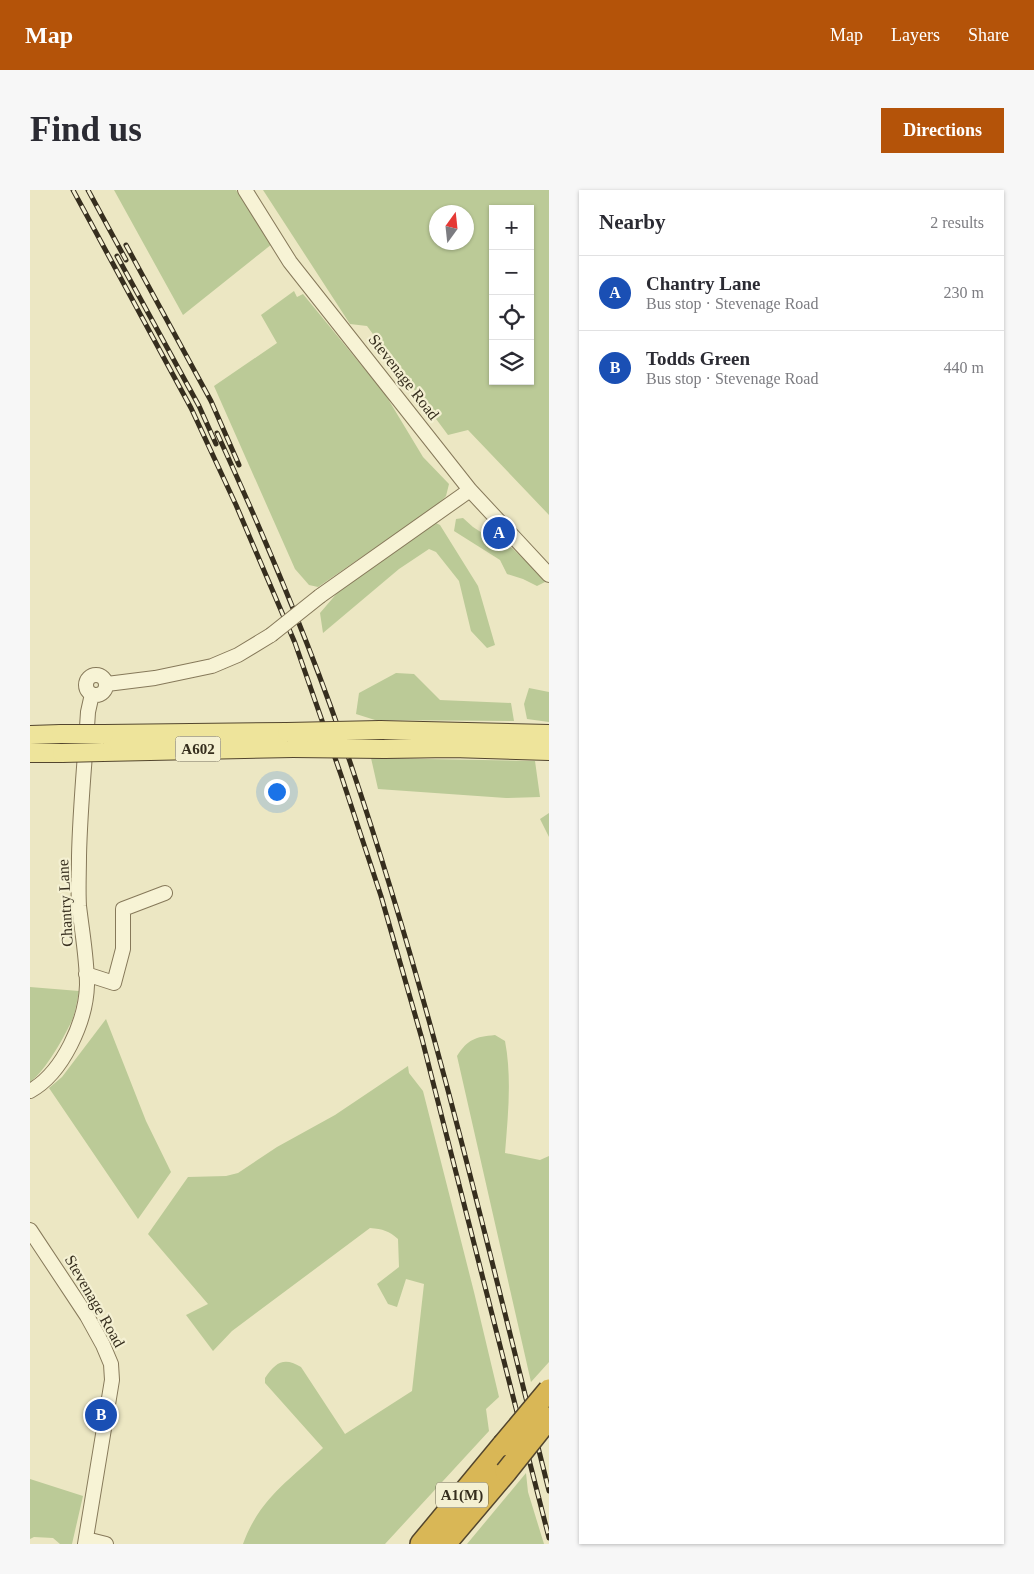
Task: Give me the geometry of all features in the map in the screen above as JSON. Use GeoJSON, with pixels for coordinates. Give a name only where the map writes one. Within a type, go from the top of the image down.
{"type":"FeatureCollection","features":[{"type":"Feature","properties":{"kind":"highway","name":"A1(M)"},"geometry":{"type":"LineString","coordinates":[[421,1544],[549,1390]]}},
{"type":"Feature","properties":{"kind":"highway","name":"A1(M)"},"geometry":{"type":"LineString","coordinates":[[446,1544],[549,1418]]}},
{"type":"Feature","properties":{"kind":"main road","name":"A602"},"geometry":{"type":"LineString","coordinates":[[30,753],[104,752],[290,740],[380,730],[549,734]]}},
{"type":"Feature","properties":{"kind":"main road","name":"A602"},"geometry":{"type":"LineString","coordinates":[[30,735],[104,734],[290,740],[384,749],[452,748],[549,751]]}},
{"type":"Feature","properties":{"kind":"street","name":"Stevenage Road"},"geometry":{"type":"LineString","coordinates":[[245,190],[290,262],[470,490],[549,575]]}},
{"type":"Feature","properties":{"kind":"street","name":"Chantry Lane"},"geometry":{"type":"LineString","coordinates":[[30,1091],[54,1072],[67,1052],[81,1020],[87,986],[79,904],[79,855],[88,712],[92,694],[86,686],[90,677],[96,674],[102,676],[107,684],[155,678],[212,666],[238,655],[271,635],[320,596],[470,490]]}},
{"type":"Feature","properties":{"kind":"street"},"geometry":{"type":"LineString","coordinates":[[86,974],[114,983],[123,949],[123,909],[165,893]]}},
{"type":"Feature","properties":{"kind":"street","name":"Stevenage Road"},"geometry":{"type":"LineString","coordinates":[[30,1230],[87,1316],[103,1344],[111,1364],[112,1380],[85,1541]]}},
{"type":"Feature","properties":{"kind":"street"},"geometry":{"type":"LineString","coordinates":[[85,1541],[106,1544]]}},
{"type":"Feature","properties":{"kind":"green space"},"geometry":{"type":"Polygon","coordinates":[[[114,190],[236,190],[272,244],[183,315],[114,190]]]}},
{"type":"Feature","properties":{"kind":"green space"},"geometry":{"type":"Polygon","coordinates":[[[263,190],[549,190],[549,515],[468,430],[448,435],[367,326],[350,324],[263,190]]]}},
{"type":"Feature","properties":{"kind":"green space"},"geometry":{"type":"Polygon","coordinates":[[[294,291],[297,297],[303,294],[385,394],[423,457],[449,484],[446,496],[439,504],[318,587],[309,585],[295,569],[214,386],[277,343],[261,315],[294,291]]]}},
{"type":"Feature","properties":{"kind":"green space"},"geometry":{"type":"Polygon","coordinates":[[[463,518],[496,542],[512,548],[547,581],[537,586],[507,574],[500,560],[454,531],[456,519],[463,518]]]}},
{"type":"Feature","properties":{"kind":"green space"},"geometry":{"type":"Polygon","coordinates":[[[436,523],[440,525],[478,586],[495,645],[487,648],[471,631],[459,581],[436,552],[429,549],[399,569],[323,633],[320,613],[344,585],[436,523]]]}},
{"type":"Feature","properties":{"kind":"green space"},"geometry":{"type":"Polygon","coordinates":[[[396,673],[414,674],[440,700],[511,703],[514,721],[375,720],[356,714],[359,693],[396,673]]]}},
{"type":"Feature","properties":{"kind":"green space"},"geometry":{"type":"Polygon","coordinates":[[[529,688],[549,692],[549,722],[527,719],[524,704],[529,688]]]}},
{"type":"Feature","properties":{"kind":"green space"},"geometry":{"type":"Polygon","coordinates":[[[371,758],[535,761],[540,797],[506,798],[378,789],[371,758]]]}},
{"type":"Feature","properties":{"kind":"green space"},"geometry":{"type":"Polygon","coordinates":[[[549,813],[549,837],[540,819],[549,813]]]}},
{"type":"Feature","properties":{"kind":"green space"},"geometry":{"type":"Polygon","coordinates":[[[30,987],[79,991],[73,1018],[65,1033],[48,1062],[30,1082],[30,987]]]}},
{"type":"Feature","properties":{"kind":"green space"},"geometry":{"type":"Polygon","coordinates":[[[106,1019],[146,1121],[171,1172],[138,1219],[49,1088],[62,1077],[106,1019]]]}},
{"type":"Feature","properties":{"kind":"green space"},"geometry":{"type":"Polygon","coordinates":[[[495,1035],[505,1041],[507,1055],[509,1097],[505,1153],[540,1160],[549,1156],[549,1362],[531,1382],[457,1056],[469,1042],[495,1035]]]}},
{"type":"Feature","properties":{"kind":"green space"},"geometry":{"type":"Polygon","coordinates":[[[408,1066],[409,1073],[423,1091],[499,1397],[486,1409],[489,1431],[385,1544],[243,1544],[250,1528],[267,1502],[323,1448],[265,1383],[265,1378],[273,1368],[281,1363],[290,1362],[301,1367],[345,1434],[412,1391],[424,1284],[406,1279],[397,1307],[388,1304],[377,1284],[399,1267],[398,1239],[386,1231],[370,1228],[232,1331],[213,1351],[186,1315],[208,1304],[148,1234],[188,1177],[226,1176],[238,1173],[277,1147],[335,1115],[408,1066]]]}},
{"type":"Feature","properties":{"kind":"green space"},"geometry":{"type":"Polygon","coordinates":[[[526,1473],[528,1492],[544,1544],[467,1544],[526,1473]]]}},
{"type":"Feature","properties":{"kind":"green space"},"geometry":{"type":"Polygon","coordinates":[[[30,1479],[83,1496],[72,1544],[60,1544],[53,1538],[34,1537],[30,1539],[30,1479]]]}},
{"type":"Feature","properties":{"kind":"railway"},"geometry":{"type":"LineString","coordinates":[[73,190],[191,408],[236,505],[295,643],[381,896],[422,1039],[549,1538]]}},
{"type":"Feature","properties":{"kind":"railway"},"geometry":{"type":"LineString","coordinates":[[88,190],[126,260]]}},
{"type":"Feature","properties":{"kind":"railway"},"geometry":{"type":"LineString","coordinates":[[126,245],[211,401],[239,465]]}},
{"type":"Feature","properties":{"kind":"railway"},"geometry":{"type":"LineString","coordinates":[[117,256],[199,406],[216,444]]}},
{"type":"Feature","properties":{"kind":"railway"},"geometry":{"type":"LineString","coordinates":[[217,433],[273,559],[324,687],[383,862],[459,1131],[549,1491]]}},
{"type":"Feature","properties":{"kind":"place","name":"Chantry Lane"},"geometry":{"type":"Point","coordinates":[499,533]}},
{"type":"Feature","properties":{"kind":"place","name":"Todds Green"},"geometry":{"type":"Point","coordinates":[101,1415]}}]}
